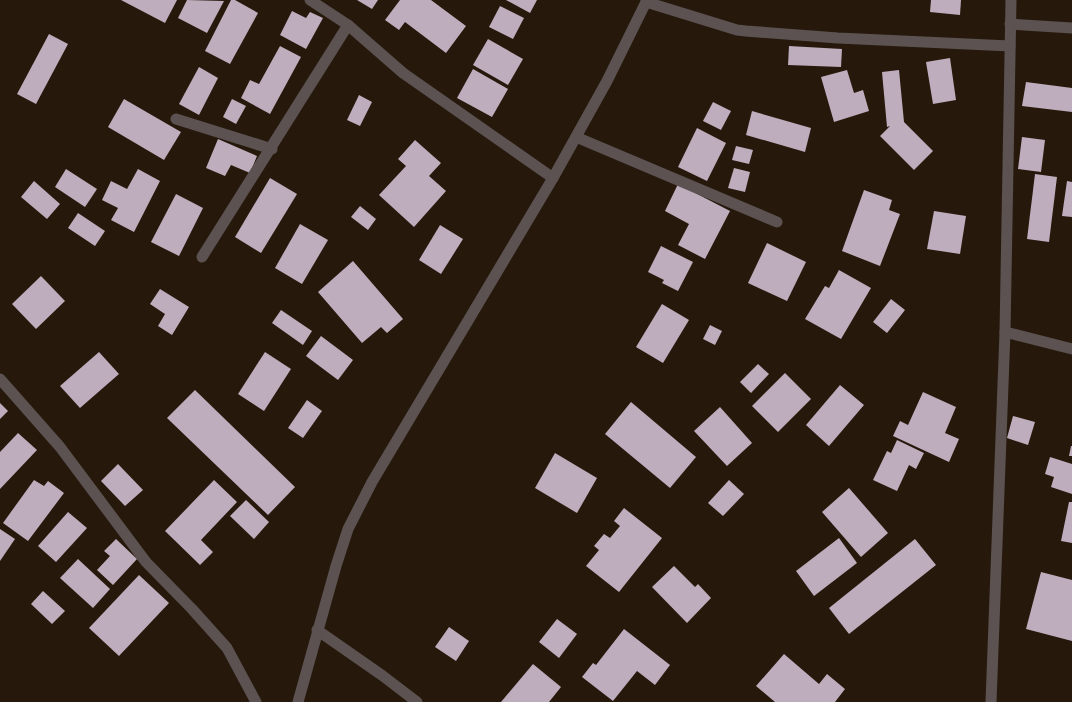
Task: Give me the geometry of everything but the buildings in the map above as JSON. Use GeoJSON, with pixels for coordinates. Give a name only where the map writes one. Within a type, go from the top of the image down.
{"type":"FeatureCollection","features":[{"type":"Feature","properties":{"kind":"street"},"geometry":{"type":"LineString","coordinates":[[310,0],[348,26],[403,74],[553,178]]}},
{"type":"Feature","properties":{"kind":"street"},"geometry":{"type":"LineString","coordinates":[[991,702],[1005,332],[1011,0]]}},
{"type":"Feature","properties":{"kind":"street"},"geometry":{"type":"LineString","coordinates":[[298,702],[317,630],[348,529],[372,482],[553,178],[607,81],[647,1],[738,30],[746,31],[838,38],[1010,46]]}},
{"type":"Feature","properties":{"kind":"street"},"geometry":{"type":"LineString","coordinates":[[1010,24],[1072,28]]}},
{"type":"Feature","properties":{"kind":"street"},"geometry":{"type":"LineString","coordinates":[[202,257],[272,149],[348,26]]}},
{"type":"Feature","properties":{"kind":"street"},"geometry":{"type":"LineString","coordinates":[[176,119],[272,149]]}},
{"type":"Feature","properties":{"kind":"street"},"geometry":{"type":"LineString","coordinates":[[576,137],[777,222]]}},
{"type":"Feature","properties":{"kind":"street"},"geometry":{"type":"LineString","coordinates":[[1005,332],[1072,349]]}},
{"type":"Feature","properties":{"kind":"street"},"geometry":{"type":"LineString","coordinates":[[0,379],[60,447],[146,562],[192,608],[227,648],[256,702]]}},
{"type":"Feature","properties":{"kind":"street"},"geometry":{"type":"LineString","coordinates":[[317,630],[383,676],[417,702]]}}]}
